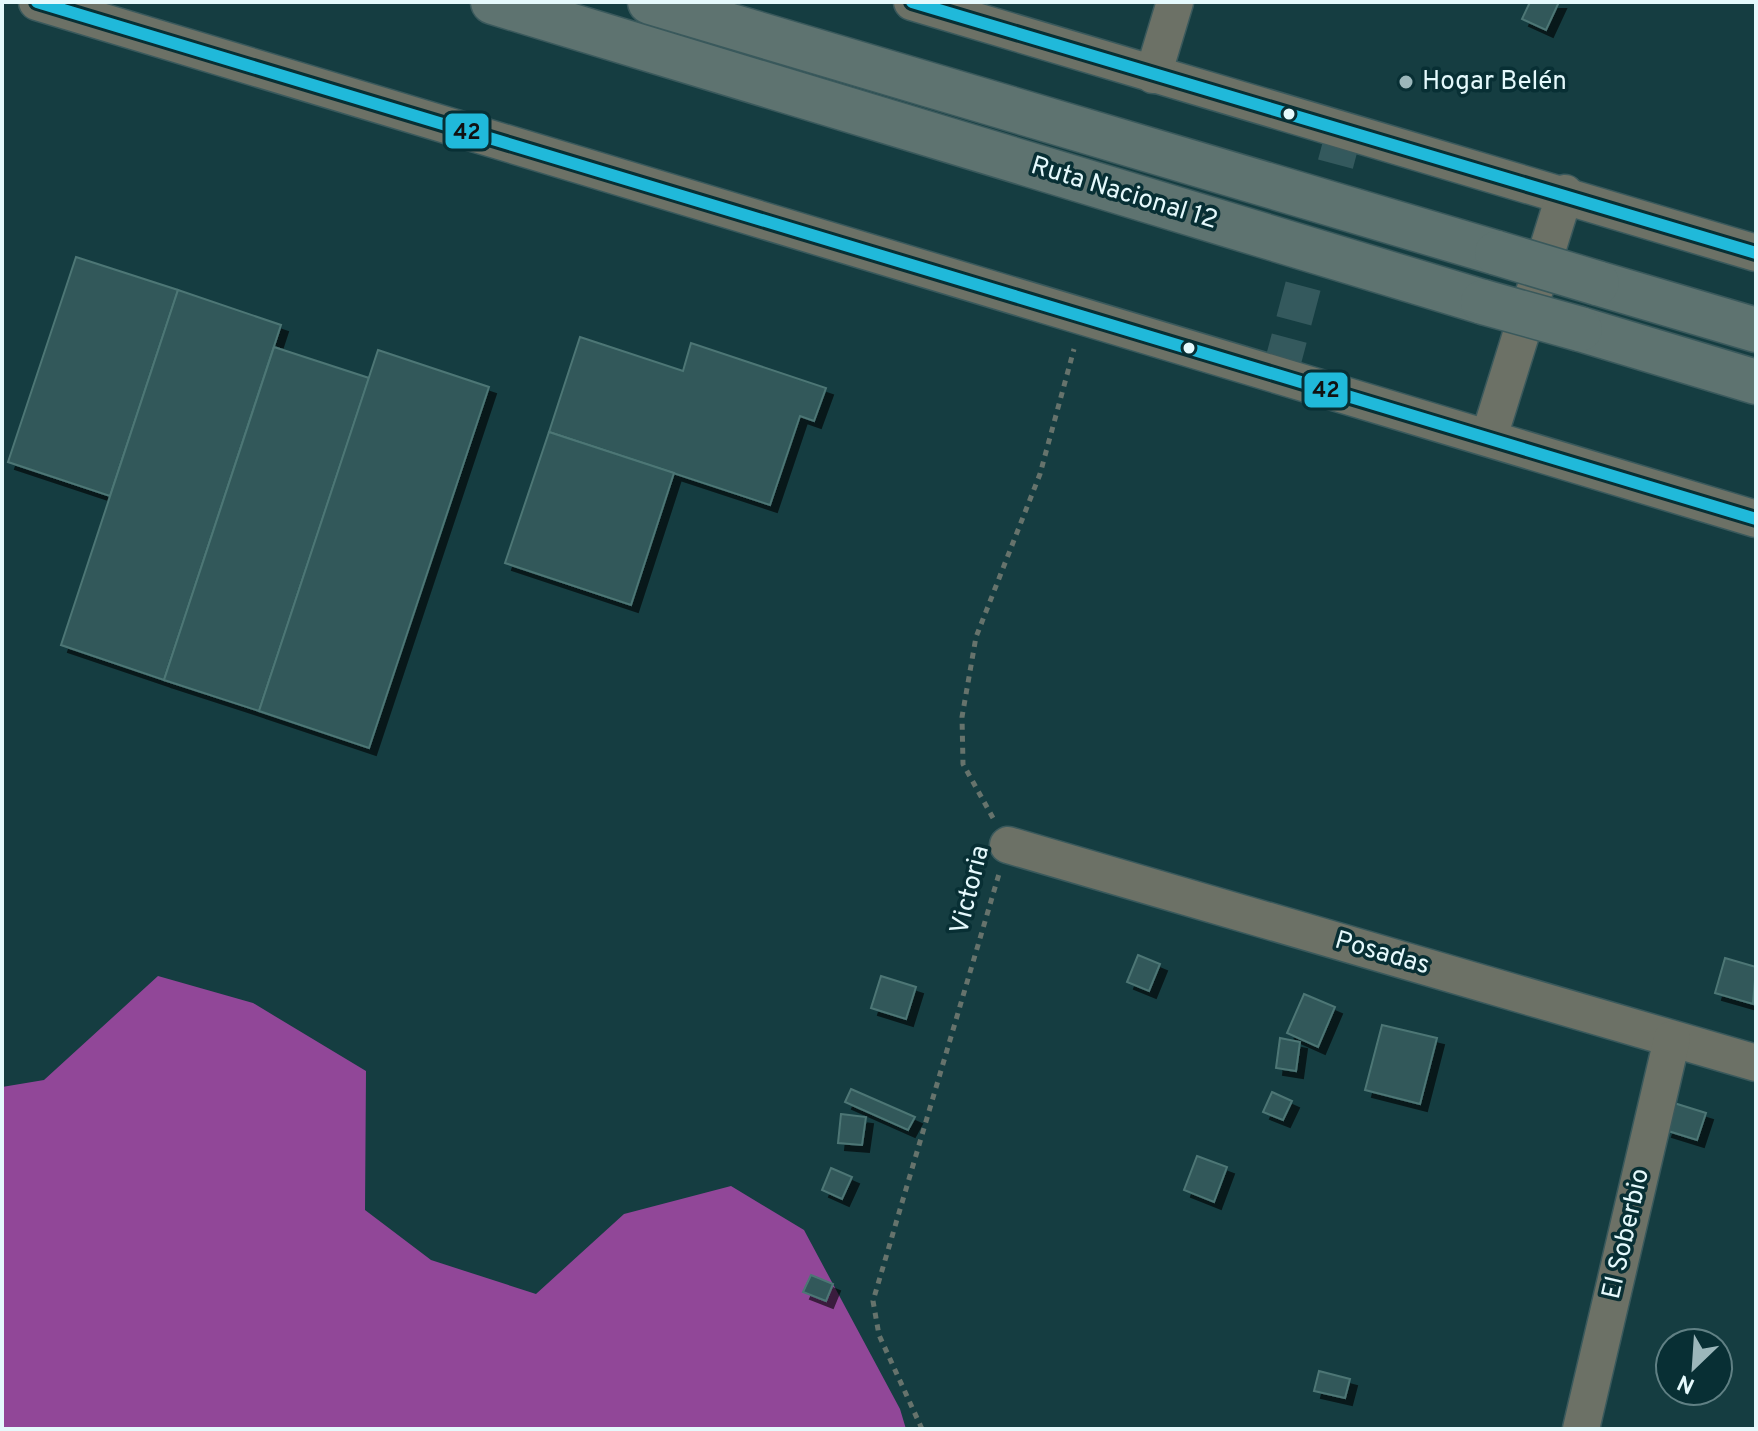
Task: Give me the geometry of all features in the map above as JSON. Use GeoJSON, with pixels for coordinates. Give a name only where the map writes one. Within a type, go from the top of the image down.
{"type":"FeatureCollection","features":[{"type":"Feature","properties":{"kind":"highway","name":"Ruta Nacional 12"},"geometry":{"type":"LineString","coordinates":[[493,2],[1756,382]]}},
{"type":"Feature","properties":{"kind":"highway","name":"Ruta Nacional 12"},"geometry":{"type":"LineString","coordinates":[[650,2],[1756,330]]}},
{"type":"Feature","properties":{"kind":"street"},"geometry":{"type":"LineString","coordinates":[[37,2],[1756,519]]}},
{"type":"Feature","properties":{"kind":"street"},"geometry":{"type":"LineString","coordinates":[[912,2],[1153,75],[1565,193],[1756,253]]}},
{"type":"Feature","properties":{"kind":"street"},"geometry":{"type":"LineString","coordinates":[[1153,75],[1175,2]]}},
{"type":"Feature","properties":{"kind":"street"},"geometry":{"type":"LineString","coordinates":[[1489,437],[1565,193]]}},
{"type":"Feature","properties":{"kind":"street","name":"Posadas"},"geometry":{"type":"LineString","coordinates":[[1008,845],[1672,1039],[1750,1057]]}},
{"type":"Feature","properties":{"kind":"street","name":"El Soberbio"},"geometry":{"type":"LineString","coordinates":[[1581,1429],[1672,1039]]}},
{"type":"Feature","properties":{"kind":"path","name":"Victoria"},"geometry":{"type":"LineString","coordinates":[[922,1429],[879,1335],[873,1301],[1008,845],[963,764],[962,717],[976,637],[1040,474],[1072,353],[1086,318]]}},
{"type":"Feature","properties":{"kind":"shaded area"},"geometry":{"type":"Polygon","coordinates":[[[158,976],[253,1003],[366,1071],[365,1210],[431,1260],[536,1294],[624,1214],[731,1186],[804,1230],[900,1409],[906,1429],[2,1429],[2,1087],[44,1080],[158,976]]]}},
{"type":"Feature","properties":{"kind":"building"},"geometry":{"type":"Polygon","coordinates":[[[1530,2],[1559,2],[1546,30],[1522,19],[1530,2]]]}},
{"type":"Feature","properties":{"kind":"building"},"geometry":{"type":"Polygon","coordinates":[[[76,257],[178,290],[110,496],[8,462],[76,257]]]}},
{"type":"Feature","properties":{"kind":"building"},"geometry":{"type":"Polygon","coordinates":[[[178,290],[281,325],[164,680],[61,645],[178,290]]]}},
{"type":"Feature","properties":{"kind":"building"},"geometry":{"type":"Polygon","coordinates":[[[580,337],[683,371],[691,343],[826,388],[814,421],[800,416],[770,505],[549,432],[580,337]]]}},
{"type":"Feature","properties":{"kind":"building"},"geometry":{"type":"Polygon","coordinates":[[[274,347],[369,378],[259,711],[164,680],[274,347]]]}},
{"type":"Feature","properties":{"kind":"building"},"geometry":{"type":"Polygon","coordinates":[[[378,350],[489,387],[369,748],[259,711],[378,350]]]}},
{"type":"Feature","properties":{"kind":"building"},"geometry":{"type":"Polygon","coordinates":[[[549,432],[674,473],[631,605],[505,563],[549,432]]]}},
{"type":"Feature","properties":{"kind":"building"},"geometry":{"type":"Polygon","coordinates":[[[1138,955],[1160,964],[1149,991],[1127,982],[1138,955]]]}},
{"type":"Feature","properties":{"kind":"building"},"geometry":{"type":"Polygon","coordinates":[[[1725,958],[1756,967],[1753,1004],[1715,993],[1725,958]]]}},
{"type":"Feature","properties":{"kind":"building"},"geometry":{"type":"Polygon","coordinates":[[[881,976],[916,987],[906,1019],[871,1008],[881,976]]]}},
{"type":"Feature","properties":{"kind":"building"},"geometry":{"type":"Polygon","coordinates":[[[1304,994],[1335,1007],[1318,1047],[1287,1033],[1304,994]]]}},
{"type":"Feature","properties":{"kind":"building"},"geometry":{"type":"Polygon","coordinates":[[[1382,1025],[1437,1038],[1420,1104],[1365,1090],[1382,1025]]]}},
{"type":"Feature","properties":{"kind":"building"},"geometry":{"type":"Polygon","coordinates":[[[1280,1038],[1300,1042],[1296,1071],[1276,1068],[1280,1038]]]}},
{"type":"Feature","properties":{"kind":"building"},"geometry":{"type":"Polygon","coordinates":[[[851,1089],[915,1117],[908,1130],[845,1102],[851,1089]]]}},
{"type":"Feature","properties":{"kind":"building"},"geometry":{"type":"Polygon","coordinates":[[[1272,1092],[1292,1101],[1283,1120],[1263,1112],[1272,1092]]]}},
{"type":"Feature","properties":{"kind":"building"},"geometry":{"type":"Polygon","coordinates":[[[1674,1103],[1706,1113],[1697,1140],[1665,1130],[1674,1103]]]}},
{"type":"Feature","properties":{"kind":"building"},"geometry":{"type":"Polygon","coordinates":[[[841,1114],[866,1117],[862,1145],[838,1143],[841,1114]]]}},
{"type":"Feature","properties":{"kind":"building"},"geometry":{"type":"Polygon","coordinates":[[[1197,1156],[1227,1167],[1214,1202],[1184,1190],[1197,1156]]]}},
{"type":"Feature","properties":{"kind":"building"},"geometry":{"type":"Polygon","coordinates":[[[831,1168],[852,1177],[842,1199],[822,1190],[831,1168]]]}},
{"type":"Feature","properties":{"kind":"building"},"geometry":{"type":"Polygon","coordinates":[[[811,1275],[833,1284],[826,1301],[803,1292],[811,1275]]]}},
{"type":"Feature","properties":{"kind":"building"},"geometry":{"type":"Polygon","coordinates":[[[1319,1371],[1350,1379],[1345,1398],[1314,1391],[1319,1371]]]}},
{"type":"Feature","properties":{"kind":"tunnel"},"geometry":{"type":"LineString","coordinates":[[1280,373],[1344,132]]}},
{"type":"Feature","properties":{"kind":"transit line","name":"42"},"geometry":{"type":"LineString","coordinates":[[37,2],[1756,519]]}},
{"type":"Feature","properties":{"kind":"transit line","name":"42"},"geometry":{"type":"LineString","coordinates":[[912,2],[1756,253]]}},
{"type":"Feature","properties":{"kind":"place","name":"Hogar Belén"},"geometry":{"type":"Point","coordinates":[1406,82]}}]}
